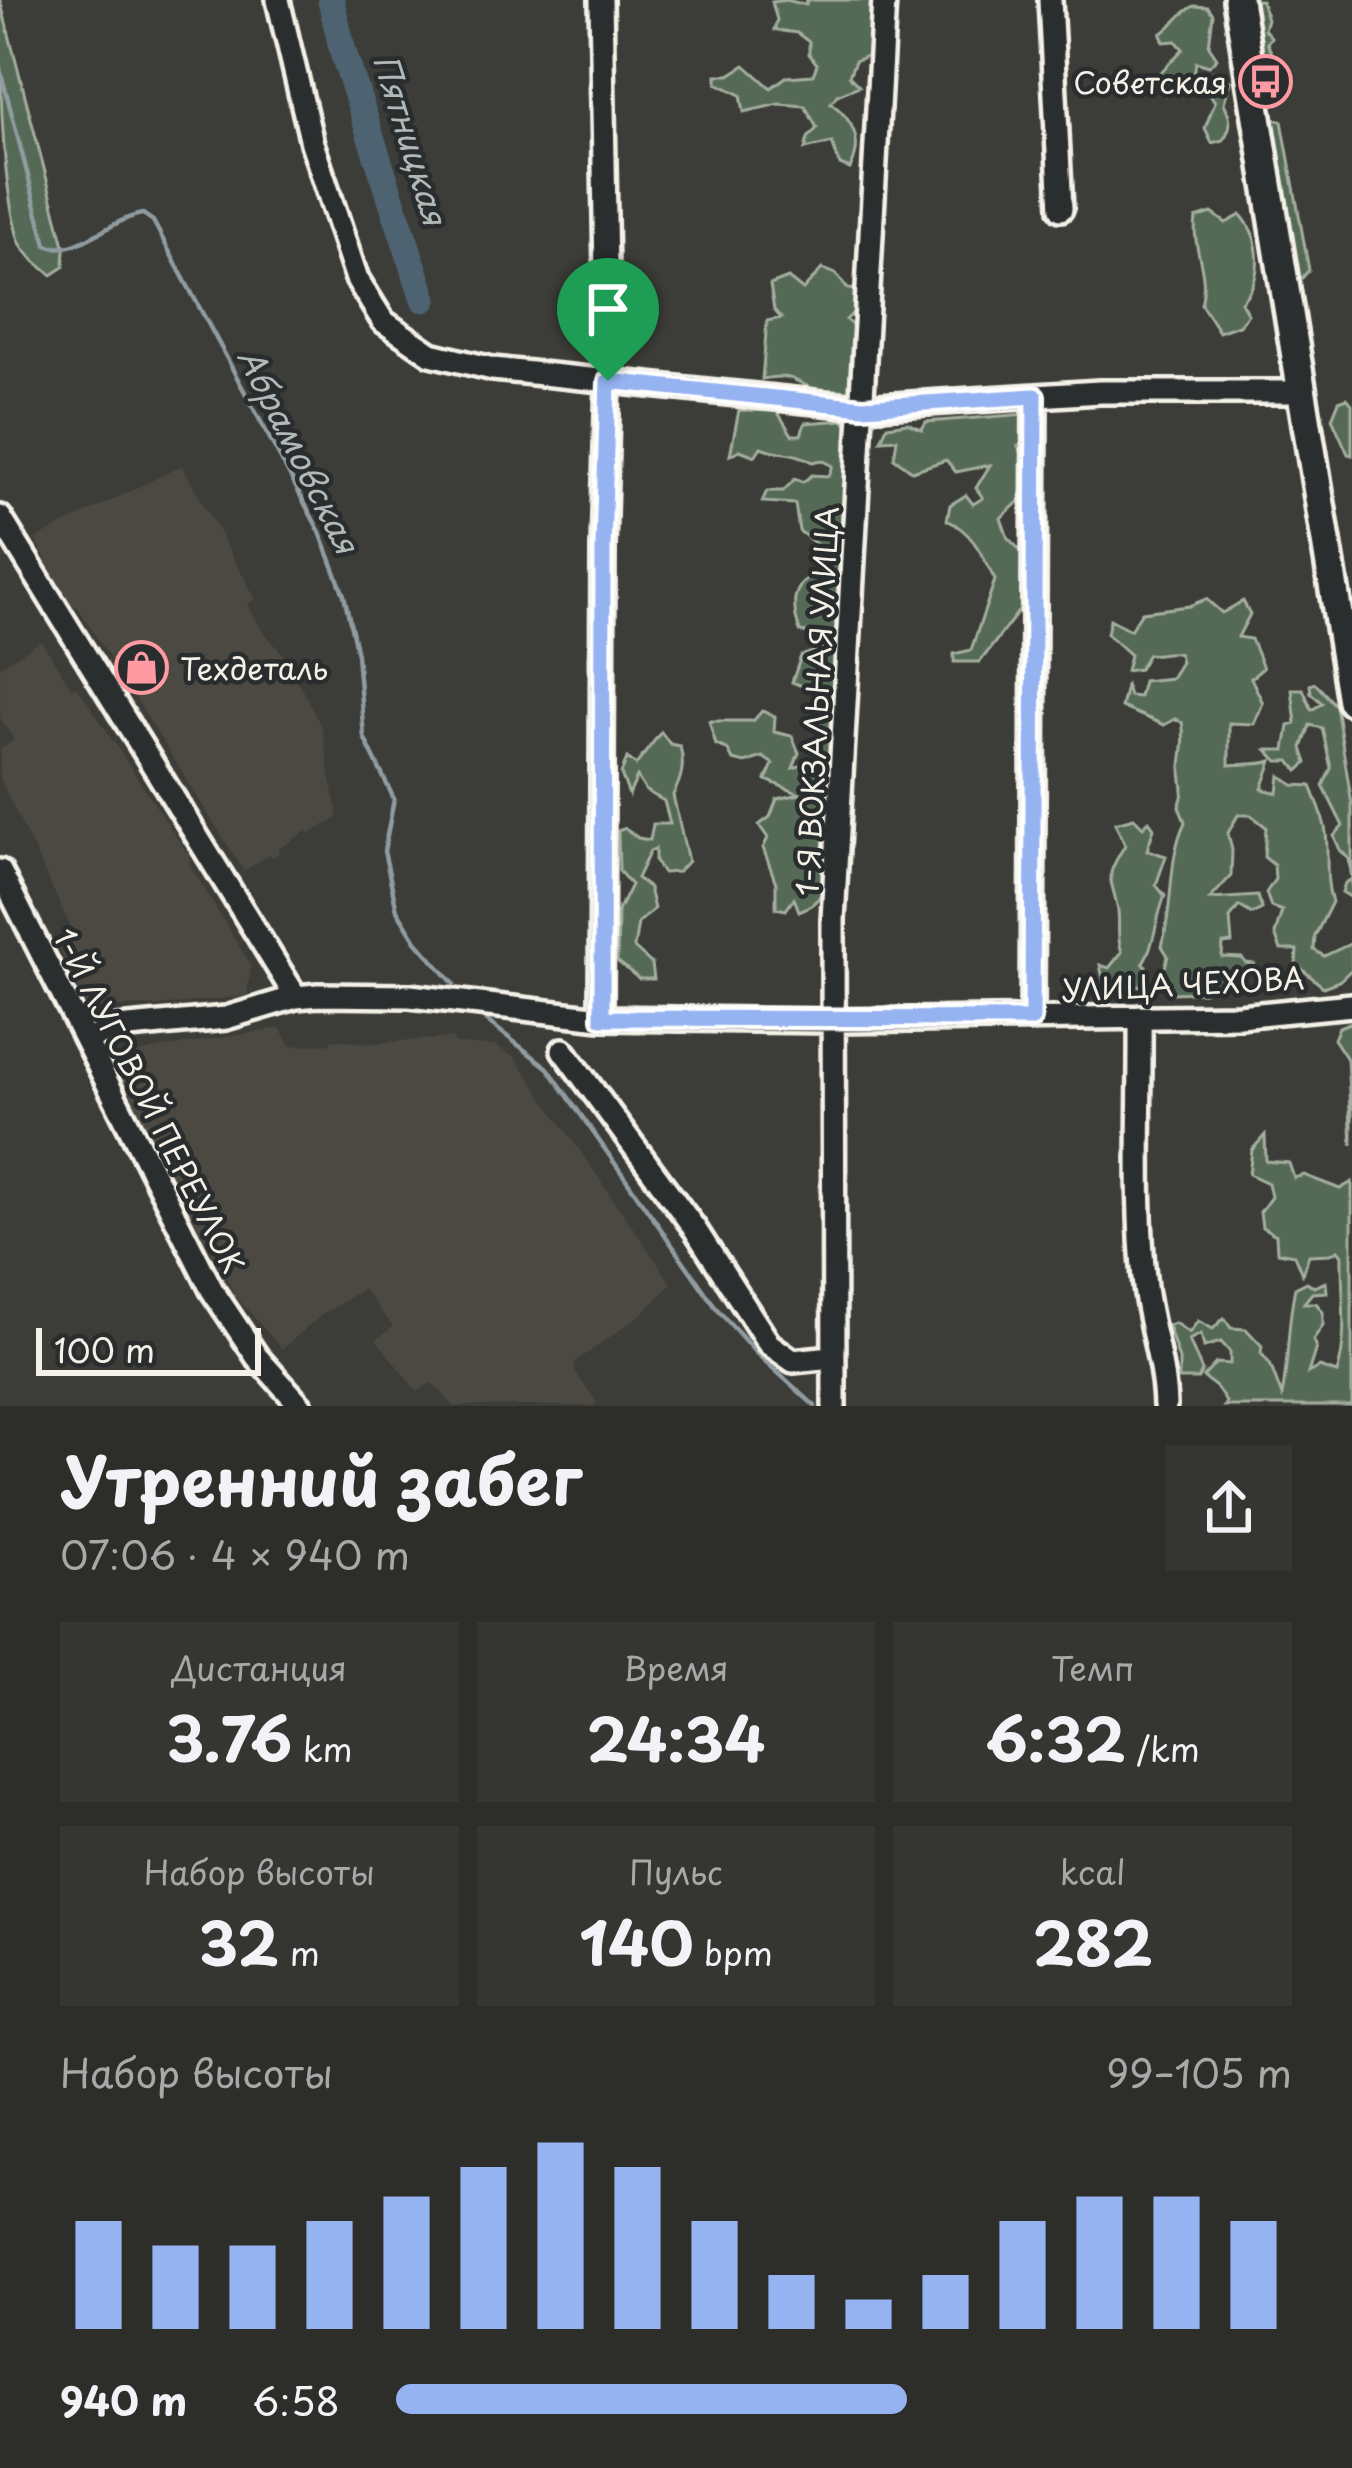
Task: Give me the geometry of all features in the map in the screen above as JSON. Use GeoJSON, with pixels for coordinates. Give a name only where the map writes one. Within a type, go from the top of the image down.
{"type":"FeatureCollection","features":[{"type":"Feature","properties":{"kind":"main road"},"geometry":{"type":"LineString","coordinates":[[1238,0],[1300,392],[1342,573],[1352,700]]}},
{"type":"Feature","properties":{"kind":"street"},"geometry":{"type":"LineString","coordinates":[[278,0],[312,143],[356,279],[383,321],[415,346],[473,366],[863,407],[1172,390],[1300,392]]}},
{"type":"Feature","properties":{"kind":"street"},"geometry":{"type":"LineString","coordinates":[[601,0],[608,381],[602,1018]]}},
{"type":"Feature","properties":{"kind":"street","name":"1-Я ВОКЗАЛЬНАЯ УЛИЦА"},"geometry":{"type":"LineString","coordinates":[[834,1406],[833,920],[884,0]]}},
{"type":"Feature","properties":{"kind":"street"},"geometry":{"type":"LineString","coordinates":[[1050,0],[1060,208]]}},
{"type":"Feature","properties":{"kind":"street"},"geometry":{"type":"LineString","coordinates":[[1032,1019],[1035,396]]}},
{"type":"Feature","properties":{"kind":"street"},"geometry":{"type":"LineString","coordinates":[[0,517],[296,997]]}},
{"type":"Feature","properties":{"kind":"street","name":"1-Й ЛУГОВОЙ ПЕРЕУЛОК"},"geometry":{"type":"LineString","coordinates":[[0,871],[212,1290],[257,1357],[301,1406]]}},
{"type":"Feature","properties":{"kind":"street","name":"УЛИЦА ЧЕХОВА"},"geometry":{"type":"LineString","coordinates":[[88,1040],[118,1028],[226,1018],[296,997],[410,996],[602,1018],[833,1021],[1239,1016],[1352,1005]]}},
{"type":"Feature","properties":{"kind":"street"},"geometry":{"type":"LineString","coordinates":[[1140,1017],[1144,1272],[1162,1359],[1165,1406]]}},
{"type":"Feature","properties":{"kind":"street"},"geometry":{"type":"LineString","coordinates":[[563,1050],[695,1229],[769,1344],[793,1360],[832,1357]]}},
{"type":"Feature","properties":{"kind":"shaded area"},"geometry":{"type":"Polygon","coordinates":[[[182,465],[256,599],[248,604],[284,655],[322,728],[338,818],[307,831],[273,857],[270,854],[244,871],[77,606],[71,608],[35,539],[182,465]]]}},
{"type":"Feature","properties":{"kind":"shaded area"},"geometry":{"type":"Polygon","coordinates":[[[41,641],[72,688],[77,686],[191,859],[188,862],[251,966],[247,996],[88,1008],[59,948],[76,938],[0,779],[0,750],[14,740],[0,718],[0,666],[41,641]]]}},
{"type":"Feature","properties":{"kind":"shaded area"},"geometry":{"type":"Polygon","coordinates":[[[280,1028],[291,1046],[331,1043],[332,1039],[370,1043],[452,1038],[455,1044],[495,1046],[515,1057],[672,1284],[643,1313],[574,1363],[597,1403],[594,1406],[454,1406],[432,1383],[417,1392],[376,1339],[393,1327],[363,1289],[323,1314],[282,1349],[237,1298],[126,1097],[114,1063],[156,1049],[280,1028]]]}},
{"type":"Feature","properties":{"kind":"green space"},"geometry":{"type":"Polygon","coordinates":[[[0,0],[65,249],[64,267],[52,275],[22,246],[13,215],[2,123],[0,0]]]}},
{"type":"Feature","properties":{"kind":"green space"},"geometry":{"type":"Polygon","coordinates":[[[807,0],[875,0],[871,54],[855,61],[849,76],[859,86],[837,95],[831,103],[854,133],[856,150],[850,169],[840,165],[832,143],[805,149],[817,128],[805,106],[779,104],[744,112],[741,95],[717,83],[717,75],[729,75],[745,65],[771,88],[786,77],[813,75],[817,64],[809,54],[809,42],[797,33],[774,30],[777,20],[772,2],[806,5],[807,0]]]}},
{"type":"Feature","properties":{"kind":"green space"},"geometry":{"type":"Polygon","coordinates":[[[1252,0],[1261,0],[1267,19],[1264,29],[1271,37],[1267,43],[1273,56],[1263,61],[1255,59],[1252,0]]]}},
{"type":"Feature","properties":{"kind":"green space"},"geometry":{"type":"Polygon","coordinates":[[[1194,6],[1208,7],[1213,14],[1209,46],[1217,58],[1209,66],[1196,62],[1194,75],[1166,95],[1156,87],[1160,73],[1183,49],[1176,41],[1164,42],[1161,34],[1194,6]]]}},
{"type":"Feature","properties":{"kind":"green space"},"geometry":{"type":"Polygon","coordinates":[[[1213,72],[1221,72],[1230,81],[1224,103],[1230,122],[1223,140],[1212,143],[1205,128],[1215,102],[1210,94],[1213,72]]]}},
{"type":"Feature","properties":{"kind":"green space"},"geometry":{"type":"Polygon","coordinates":[[[1273,119],[1282,121],[1309,270],[1302,278],[1294,276],[1273,119]]]}},
{"type":"Feature","properties":{"kind":"green space"},"geometry":{"type":"Polygon","coordinates":[[[1212,213],[1226,223],[1241,215],[1253,235],[1258,259],[1254,282],[1241,302],[1248,314],[1239,325],[1219,332],[1201,304],[1203,281],[1195,229],[1196,218],[1212,213]]]}},
{"type":"Feature","properties":{"kind":"green space"},"geometry":{"type":"Polygon","coordinates":[[[822,269],[836,274],[848,289],[862,290],[856,310],[846,320],[856,329],[859,379],[851,392],[812,388],[784,377],[762,379],[767,321],[781,318],[774,310],[770,285],[788,278],[803,290],[822,269]]]}},
{"type":"Feature","properties":{"kind":"green space"},"geometry":{"type":"Polygon","coordinates":[[[1347,398],[1352,404],[1352,455],[1332,418],[1339,401],[1347,398]]]}},
{"type":"Feature","properties":{"kind":"green space"},"geometry":{"type":"Polygon","coordinates":[[[739,410],[777,411],[792,435],[801,435],[805,423],[844,420],[853,433],[848,464],[849,529],[839,559],[847,569],[839,707],[825,761],[835,768],[823,834],[829,840],[823,860],[829,865],[818,899],[799,911],[794,898],[786,910],[776,908],[776,883],[763,848],[768,838],[759,825],[770,817],[777,799],[800,794],[766,780],[773,764],[763,757],[745,763],[733,760],[727,749],[716,745],[709,721],[753,721],[762,711],[775,716],[774,732],[792,736],[799,753],[793,768],[814,762],[826,695],[792,682],[801,656],[827,647],[830,636],[800,632],[795,601],[824,550],[799,531],[795,504],[762,502],[767,491],[783,491],[795,479],[803,482],[812,475],[829,476],[833,466],[761,447],[755,456],[740,450],[730,455],[739,410]]]}},
{"type":"Feature","properties":{"kind":"green space"},"geometry":{"type":"Polygon","coordinates":[[[1026,414],[1028,440],[1018,446],[1029,466],[1027,494],[1001,518],[1008,538],[1029,559],[1027,600],[980,662],[954,662],[954,654],[971,650],[995,580],[971,538],[947,520],[950,505],[966,495],[973,504],[983,498],[976,488],[990,465],[956,472],[946,460],[912,471],[894,458],[897,439],[881,440],[887,426],[907,423],[922,429],[926,422],[1026,414]]]}},
{"type":"Feature","properties":{"kind":"green space"},"geometry":{"type":"Polygon","coordinates":[[[1206,599],[1222,613],[1243,601],[1250,614],[1238,637],[1251,639],[1263,668],[1251,678],[1263,703],[1254,724],[1229,723],[1229,765],[1272,761],[1262,789],[1278,793],[1280,775],[1293,785],[1311,786],[1322,815],[1332,902],[1315,936],[1314,950],[1324,956],[1352,943],[1352,969],[1323,987],[1296,964],[1297,950],[1281,950],[1275,934],[1282,911],[1271,907],[1266,893],[1275,879],[1274,865],[1264,857],[1266,827],[1251,815],[1238,815],[1228,833],[1231,876],[1210,899],[1258,896],[1262,909],[1252,914],[1239,906],[1230,918],[1232,943],[1223,944],[1222,957],[1254,964],[1245,976],[1240,972],[1235,983],[1219,986],[1212,981],[1204,992],[1170,993],[1161,981],[1168,956],[1162,946],[1173,867],[1185,822],[1179,807],[1183,728],[1175,719],[1164,725],[1121,707],[1126,686],[1129,696],[1139,697],[1143,681],[1171,678],[1181,662],[1175,653],[1148,654],[1139,669],[1126,671],[1130,655],[1107,634],[1110,619],[1130,630],[1142,612],[1206,599]]]}},
{"type":"Feature","properties":{"kind":"green space"},"geometry":{"type":"Polygon","coordinates":[[[1315,683],[1336,706],[1352,804],[1352,879],[1349,859],[1334,836],[1343,826],[1323,786],[1331,768],[1322,728],[1310,725],[1302,748],[1307,763],[1298,771],[1290,761],[1278,761],[1267,750],[1285,750],[1289,726],[1296,724],[1292,689],[1303,689],[1312,710],[1322,703],[1311,693],[1310,685],[1315,683]]]}},
{"type":"Feature","properties":{"kind":"green space"},"geometry":{"type":"Polygon","coordinates":[[[661,732],[682,753],[682,771],[673,795],[688,861],[678,872],[663,873],[655,861],[655,849],[637,878],[649,888],[654,909],[638,923],[634,948],[652,964],[654,979],[639,979],[617,961],[618,911],[631,885],[619,871],[618,831],[625,828],[650,840],[653,824],[670,824],[664,801],[646,791],[637,777],[629,795],[621,774],[627,758],[636,765],[661,732]]]}},
{"type":"Feature","properties":{"kind":"green space"},"geometry":{"type":"Polygon","coordinates":[[[1134,818],[1143,827],[1149,821],[1154,828],[1147,850],[1166,856],[1156,885],[1165,896],[1143,963],[1149,971],[1144,984],[1127,991],[1105,988],[1100,965],[1109,968],[1122,952],[1111,878],[1125,845],[1115,823],[1134,818]]]}},
{"type":"Feature","properties":{"kind":"green space"},"geometry":{"type":"Polygon","coordinates":[[[1352,879],[1352,898],[1342,892],[1352,879]]]}},
{"type":"Feature","properties":{"kind":"green space"},"geometry":{"type":"Polygon","coordinates":[[[1352,1022],[1352,1145],[1347,1059],[1334,1039],[1339,1027],[1352,1022]]]}},
{"type":"Feature","properties":{"kind":"green space"},"geometry":{"type":"Polygon","coordinates":[[[1265,1135],[1266,1161],[1289,1163],[1294,1178],[1304,1175],[1340,1189],[1352,1182],[1352,1406],[1224,1406],[1216,1387],[1203,1377],[1216,1363],[1230,1364],[1230,1352],[1221,1342],[1204,1347],[1201,1334],[1189,1340],[1202,1371],[1198,1379],[1179,1379],[1179,1360],[1168,1325],[1175,1323],[1189,1333],[1198,1321],[1213,1329],[1224,1318],[1231,1328],[1246,1329],[1262,1346],[1282,1396],[1295,1288],[1307,1282],[1314,1287],[1326,1282],[1327,1292],[1312,1293],[1304,1303],[1316,1303],[1323,1312],[1308,1373],[1319,1367],[1337,1373],[1344,1330],[1342,1255],[1338,1250],[1309,1255],[1302,1274],[1294,1255],[1277,1252],[1276,1235],[1262,1227],[1260,1212],[1271,1197],[1268,1183],[1249,1174],[1252,1150],[1265,1135]]]}},
{"type":"Feature","properties":{"kind":"waterway","name":"Пятницкая"},"geometry":{"type":"LineString","coordinates":[[331,0],[343,52],[424,299]]}},
{"type":"Feature","properties":{"kind":"waterway","name":"Абрамовская"},"geometry":{"type":"LineString","coordinates":[[0,69],[46,245],[69,246],[143,214],[153,221],[320,532],[344,595],[357,654],[364,737],[394,799],[384,851],[397,910],[416,941],[454,984]]}},
{"type":"Feature","properties":{"kind":"waterway","name":"Абрамовская"},"geometry":{"type":"LineString","coordinates":[[478,1014],[548,1068],[717,1309],[755,1352],[815,1406]]}},
{"type":"Feature","properties":{"kind":"place","name":"Советская"},"geometry":{"type":"Point","coordinates":[1266,81]}},
{"type":"Feature","properties":{"kind":"place","name":"Техдеталь"},"geometry":{"type":"Point","coordinates":[141,667]}},
{"type":"Feature","properties":{"kind":"route"},"geometry":{"type":"LineString","coordinates":[[608,381],[863,407],[1035,396],[1032,1019],[602,1018],[608,381]]}}]}
